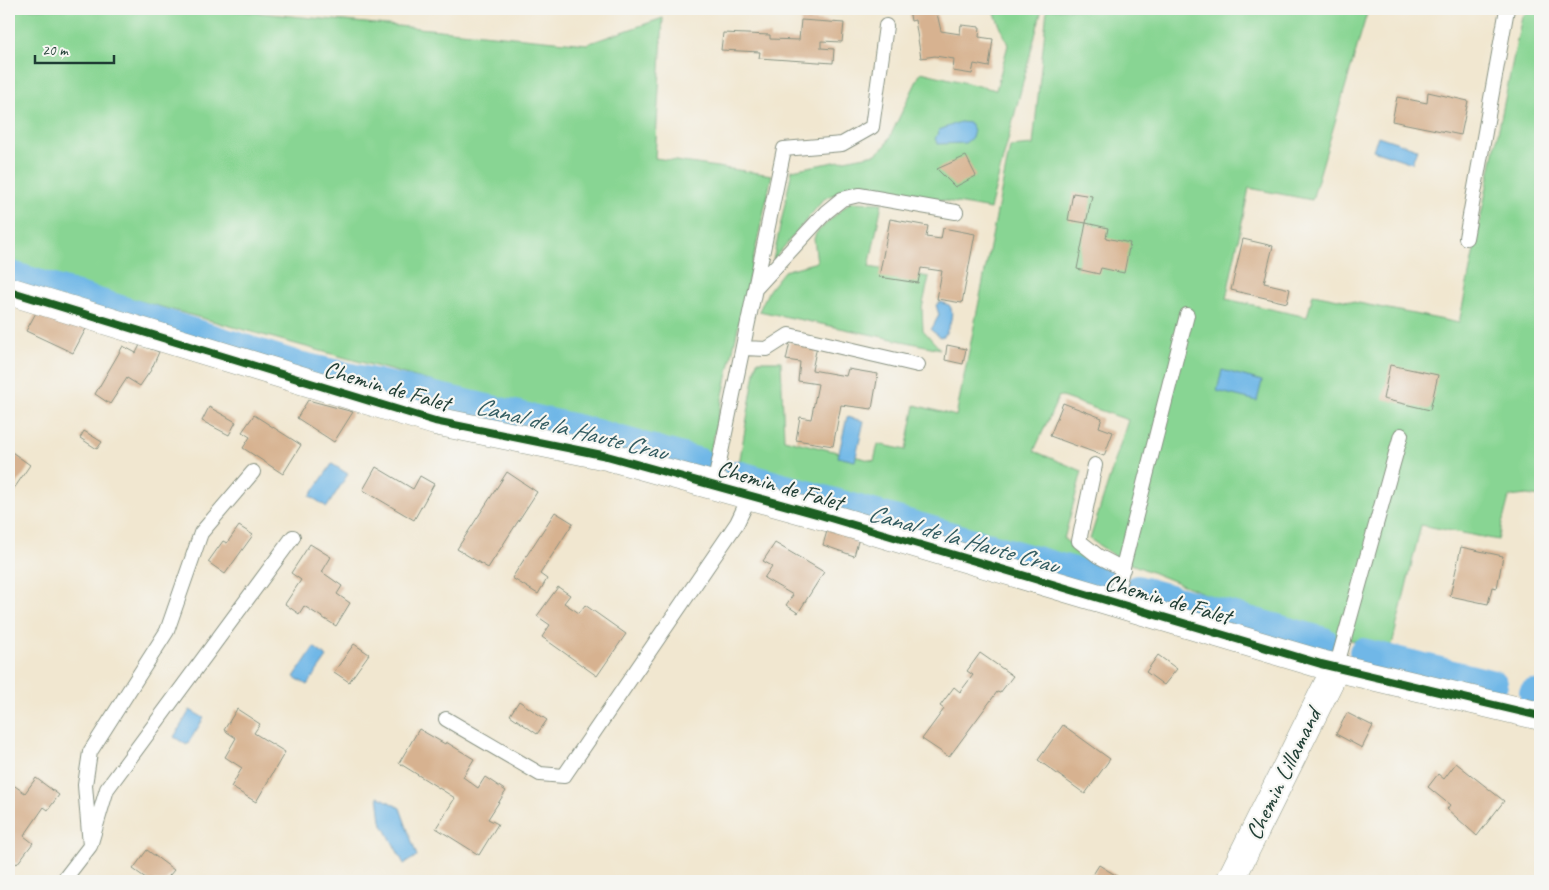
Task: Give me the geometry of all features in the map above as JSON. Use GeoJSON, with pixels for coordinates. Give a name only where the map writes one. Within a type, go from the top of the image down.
{"type":"FeatureCollection","features":[{"type":"Feature","properties":{"kind":"street","name":"Chemin de Falet"},"geometry":{"type":"LineString","coordinates":[[9,291],[435,422],[607,456],[750,496],[1336,668],[1540,716]]}},
{"type":"Feature","properties":{"kind":"street","name":"Chemin Lillamand"},"geometry":{"type":"LineString","coordinates":[[1230,881],[1336,668]]}},
{"type":"Feature","properties":{"kind":"lane"},"geometry":{"type":"LineString","coordinates":[[1466,238],[1506,9]]}},
{"type":"Feature","properties":{"kind":"lane"},"geometry":{"type":"LineString","coordinates":[[714,486],[784,149],[842,144],[872,128],[886,26]]}},
{"type":"Feature","properties":{"kind":"lane"},"geometry":{"type":"LineString","coordinates":[[755,289],[826,212],[842,199],[859,195],[956,212]]}},
{"type":"Feature","properties":{"kind":"lane"},"geometry":{"type":"LineString","coordinates":[[1114,602],[1187,315]]}},
{"type":"Feature","properties":{"kind":"lane"},"geometry":{"type":"LineString","coordinates":[[743,348],[767,349],[789,335],[918,365]]}},
{"type":"Feature","properties":{"kind":"lane"},"geometry":{"type":"LineString","coordinates":[[1336,668],[1401,435]]}},
{"type":"Feature","properties":{"kind":"lane"},"geometry":{"type":"LineString","coordinates":[[1095,464],[1079,541],[1098,556],[1123,569]]}},
{"type":"Feature","properties":{"kind":"lane"},"geometry":{"type":"LineString","coordinates":[[90,846],[85,785],[90,752],[167,631],[201,533],[253,472]]}},
{"type":"Feature","properties":{"kind":"lane"},"geometry":{"type":"LineString","coordinates":[[446,719],[540,774],[564,776],[737,523],[750,496]]}},
{"type":"Feature","properties":{"kind":"lane"},"geometry":{"type":"LineString","coordinates":[[63,881],[90,846],[108,789],[293,537]]}},
{"type":"Feature","properties":{"kind":"green space"},"geometry":{"type":"Polygon","coordinates":[[[9,9],[218,9],[587,44],[663,18],[655,158],[772,175],[709,458],[9,265],[9,9]]]}},
{"type":"Feature","properties":{"kind":"green space"},"geometry":{"type":"Polygon","coordinates":[[[993,9],[1042,9],[990,209],[864,186],[849,188],[824,199],[773,260],[792,170],[876,154],[886,145],[921,72],[996,90],[1008,45],[993,9]]]}},
{"type":"Feature","properties":{"kind":"green space"},"geometry":{"type":"Polygon","coordinates":[[[1047,9],[1368,10],[1312,200],[1249,188],[1226,299],[1307,317],[1313,294],[1459,323],[1522,16],[1534,9],[1540,15],[1540,497],[1527,495],[1509,497],[1498,540],[1421,525],[1391,649],[1332,636],[1240,608],[1119,559],[1090,539],[1128,420],[1059,396],[1034,451],[1082,471],[1064,539],[1096,563],[1105,576],[739,464],[757,361],[781,361],[784,439],[874,461],[878,444],[906,450],[915,405],[956,416],[1010,147],[1033,145],[1047,9]]]}},
{"type":"Feature","properties":{"kind":"green space"},"geometry":{"type":"Polygon","coordinates":[[[850,202],[882,203],[869,267],[929,277],[922,308],[923,330],[940,349],[759,311],[769,290],[784,271],[817,262],[814,239],[816,233],[850,202]]]}},
{"type":"Feature","properties":{"kind":"water"},"geometry":{"type":"Polygon","coordinates":[[[960,122],[970,123],[974,130],[972,138],[965,143],[938,144],[935,139],[939,130],[960,122]]]}},
{"type":"Feature","properties":{"kind":"water"},"geometry":{"type":"Polygon","coordinates":[[[1378,136],[1417,149],[1412,163],[1373,150],[1378,136]]]}},
{"type":"Feature","properties":{"kind":"water"},"geometry":{"type":"Polygon","coordinates":[[[940,302],[949,305],[952,315],[944,336],[940,337],[931,330],[939,315],[936,305],[940,302]]]}},
{"type":"Feature","properties":{"kind":"water"},"geometry":{"type":"Polygon","coordinates":[[[1222,370],[1262,381],[1257,401],[1217,391],[1222,370]]]}},
{"type":"Feature","properties":{"kind":"water"},"geometry":{"type":"Polygon","coordinates":[[[847,417],[864,421],[855,461],[838,457],[847,417]]]}},
{"type":"Feature","properties":{"kind":"water"},"geometry":{"type":"Polygon","coordinates":[[[332,464],[348,474],[327,507],[310,496],[332,464]]]}},
{"type":"Feature","properties":{"kind":"water"},"geometry":{"type":"Polygon","coordinates":[[[314,647],[327,657],[307,685],[294,677],[314,647]]]}},
{"type":"Feature","properties":{"kind":"water"},"geometry":{"type":"Polygon","coordinates":[[[190,710],[204,718],[187,745],[174,737],[190,710]]]}},
{"type":"Feature","properties":{"kind":"water"},"geometry":{"type":"Polygon","coordinates":[[[378,796],[400,808],[417,856],[404,864],[381,821],[378,796]]]}},
{"type":"Feature","properties":{"kind":"building"},"geometry":{"type":"Polygon","coordinates":[[[909,9],[936,9],[941,31],[960,34],[961,25],[980,27],[979,37],[993,39],[989,67],[974,64],[972,74],[953,71],[954,59],[935,56],[921,58],[915,20],[911,21],[909,9]]]}},
{"type":"Feature","properties":{"kind":"building"},"geometry":{"type":"Polygon","coordinates":[[[801,20],[844,23],[842,42],[821,41],[821,48],[834,49],[833,63],[759,58],[760,52],[721,50],[723,33],[770,35],[770,39],[799,40],[801,20]]]}},
{"type":"Feature","properties":{"kind":"building"},"geometry":{"type":"Polygon","coordinates":[[[1428,92],[1468,101],[1461,135],[1392,121],[1397,97],[1427,103],[1428,92]]]}},
{"type":"Feature","properties":{"kind":"building"},"geometry":{"type":"Polygon","coordinates":[[[966,156],[976,176],[955,187],[937,169],[966,156]]]}},
{"type":"Feature","properties":{"kind":"building"},"geometry":{"type":"Polygon","coordinates":[[[1073,193],[1092,196],[1086,223],[1068,220],[1073,193]]]}},
{"type":"Feature","properties":{"kind":"building"},"geometry":{"type":"Polygon","coordinates":[[[890,219],[928,226],[926,237],[941,239],[943,228],[975,234],[962,303],[937,299],[942,271],[921,268],[918,283],[879,277],[890,219]]]}},
{"type":"Feature","properties":{"kind":"building"},"geometry":{"type":"Polygon","coordinates":[[[1086,223],[1108,228],[1106,238],[1130,243],[1124,273],[1101,268],[1099,274],[1077,269],[1086,223]]]}},
{"type":"Feature","properties":{"kind":"building"},"geometry":{"type":"Polygon","coordinates":[[[1243,239],[1273,246],[1264,283],[1290,289],[1287,303],[1231,290],[1243,239]]]}},
{"type":"Feature","properties":{"kind":"building"},"geometry":{"type":"Polygon","coordinates":[[[38,309],[88,325],[73,353],[26,331],[38,309]]]}},
{"type":"Feature","properties":{"kind":"building"},"geometry":{"type":"Polygon","coordinates":[[[790,342],[817,346],[812,370],[846,376],[848,369],[878,374],[872,409],[841,405],[833,446],[796,440],[800,417],[811,419],[818,384],[798,381],[800,362],[786,360],[790,342]]]}},
{"type":"Feature","properties":{"kind":"building"},"geometry":{"type":"Polygon","coordinates":[[[140,345],[159,352],[151,370],[140,386],[127,378],[110,404],[95,394],[123,346],[136,353],[140,345]]]}},
{"type":"Feature","properties":{"kind":"building"},"geometry":{"type":"Polygon","coordinates":[[[947,345],[966,349],[963,364],[945,360],[947,345]]]}},
{"type":"Feature","properties":{"kind":"building"},"geometry":{"type":"Polygon","coordinates":[[[1390,365],[1438,375],[1430,410],[1383,399],[1390,365]]]}},
{"type":"Feature","properties":{"kind":"building"},"geometry":{"type":"Polygon","coordinates":[[[308,400],[353,412],[334,442],[297,418],[308,400]]]}},
{"type":"Feature","properties":{"kind":"building"},"geometry":{"type":"Polygon","coordinates":[[[1063,403],[1102,418],[1099,427],[1113,432],[1104,456],[1050,436],[1063,403]]]}},
{"type":"Feature","properties":{"kind":"building"},"geometry":{"type":"Polygon","coordinates":[[[209,407],[236,422],[229,435],[202,421],[209,407]]]}},
{"type":"Feature","properties":{"kind":"building"},"geometry":{"type":"Polygon","coordinates":[[[254,415],[301,445],[283,474],[243,448],[250,437],[242,432],[254,415]]]}},
{"type":"Feature","properties":{"kind":"building"},"geometry":{"type":"Polygon","coordinates":[[[84,431],[102,442],[97,449],[80,438],[84,431]]]}},
{"type":"Feature","properties":{"kind":"building"},"geometry":{"type":"Polygon","coordinates":[[[9,450],[30,465],[9,496],[9,450]]]}},
{"type":"Feature","properties":{"kind":"building"},"geometry":{"type":"Polygon","coordinates":[[[376,467],[413,489],[420,476],[434,484],[414,520],[363,490],[376,467]]]}},
{"type":"Feature","properties":{"kind":"building"},"geometry":{"type":"Polygon","coordinates":[[[507,472],[537,492],[488,568],[457,549],[507,472]]]}},
{"type":"Feature","properties":{"kind":"building"},"geometry":{"type":"Polygon","coordinates":[[[555,512],[573,523],[540,574],[547,579],[538,594],[512,578],[555,512]]]}},
{"type":"Feature","properties":{"kind":"building"},"geometry":{"type":"Polygon","coordinates":[[[829,524],[860,534],[854,556],[823,545],[829,524]]]}},
{"type":"Feature","properties":{"kind":"building"},"geometry":{"type":"Polygon","coordinates":[[[239,526],[253,535],[225,574],[208,562],[223,541],[227,543],[239,526]]]}},
{"type":"Feature","properties":{"kind":"building"},"geometry":{"type":"Polygon","coordinates":[[[775,543],[824,572],[798,613],[786,605],[793,595],[764,578],[772,566],[763,561],[775,543]]]}},
{"type":"Feature","properties":{"kind":"building"},"geometry":{"type":"Polygon","coordinates":[[[310,544],[331,557],[322,572],[342,586],[337,594],[350,603],[336,626],[304,606],[299,614],[285,604],[301,580],[291,573],[310,544]]]}},
{"type":"Feature","properties":{"kind":"building"},"geometry":{"type":"Polygon","coordinates":[[[1461,547],[1503,556],[1497,588],[1492,587],[1488,604],[1450,596],[1461,547]]]}},
{"type":"Feature","properties":{"kind":"building"},"geometry":{"type":"Polygon","coordinates":[[[558,587],[570,595],[564,603],[579,613],[585,605],[626,634],[597,676],[542,637],[550,625],[537,616],[558,587]]]}},
{"type":"Feature","properties":{"kind":"building"},"geometry":{"type":"Polygon","coordinates":[[[354,644],[369,654],[349,682],[334,672],[354,644]]]}},
{"type":"Feature","properties":{"kind":"building"},"geometry":{"type":"Polygon","coordinates":[[[980,653],[1013,676],[1000,693],[997,692],[949,757],[922,739],[944,709],[940,706],[954,687],[960,692],[973,675],[967,671],[980,653]]]}},
{"type":"Feature","properties":{"kind":"building"},"geometry":{"type":"Polygon","coordinates":[[[1158,655],[1177,669],[1164,685],[1146,672],[1158,655]]]}},
{"type":"Feature","properties":{"kind":"building"},"geometry":{"type":"Polygon","coordinates":[[[519,701],[547,720],[537,734],[510,715],[519,701]]]}},
{"type":"Feature","properties":{"kind":"building"},"geometry":{"type":"Polygon","coordinates":[[[237,709],[260,724],[254,733],[285,752],[256,802],[231,787],[242,768],[225,757],[236,738],[224,730],[237,709]]]}},
{"type":"Feature","properties":{"kind":"building"},"geometry":{"type":"Polygon","coordinates":[[[1347,713],[1373,726],[1362,748],[1336,734],[1347,713]]]}},
{"type":"Feature","properties":{"kind":"building"},"geometry":{"type":"Polygon","coordinates":[[[1063,725],[1110,759],[1085,794],[1038,760],[1063,725]]]}},
{"type":"Feature","properties":{"kind":"building"},"geometry":{"type":"Polygon","coordinates":[[[419,729],[445,744],[446,742],[474,759],[463,777],[478,788],[485,777],[506,791],[488,819],[498,824],[479,855],[436,828],[455,798],[399,763],[419,729]]]}},
{"type":"Feature","properties":{"kind":"building"},"geometry":{"type":"Polygon","coordinates":[[[1456,763],[1504,801],[1477,836],[1447,809],[1450,805],[1428,787],[1438,774],[1444,779],[1456,763]]]}},
{"type":"Feature","properties":{"kind":"building"},"geometry":{"type":"Polygon","coordinates":[[[36,778],[59,795],[48,810],[44,807],[24,836],[33,843],[17,864],[9,858],[9,782],[25,793],[36,778]]]}},
{"type":"Feature","properties":{"kind":"building"},"geometry":{"type":"Polygon","coordinates":[[[147,850],[174,870],[165,881],[150,881],[133,869],[147,850]]]}},
{"type":"Feature","properties":{"kind":"building"},"geometry":{"type":"Polygon","coordinates":[[[1099,865],[1125,881],[1089,881],[1099,865]]]}},
{"type":"Feature","properties":{"kind":"waterway","name":"Canal de la Haute Crau"},"geometry":{"type":"LineString","coordinates":[[9,274],[298,365],[589,431],[700,462]]}},
{"type":"Feature","properties":{"kind":"waterway","name":"Canal de la Haute Crau"},"geometry":{"type":"LineString","coordinates":[[737,474],[1102,579]]}},
{"type":"Feature","properties":{"kind":"waterway","name":"Canal de la Haute Crau"},"geometry":{"type":"LineString","coordinates":[[1137,589],[1324,641]]}},
{"type":"Feature","properties":{"kind":"waterway","name":"Canal de la Haute Crau"},"geometry":{"type":"LineString","coordinates":[[1363,652],[1494,684]]}},
{"type":"Feature","properties":{"kind":"waterway","name":"Canal de la Haute Crau"},"geometry":{"type":"LineString","coordinates":[[1533,693],[1540,694]]}},
{"type":"Feature","properties":{"kind":"cycle path"},"geometry":{"type":"LineString","coordinates":[[9,291],[435,421],[607,456],[820,515],[1321,664],[1540,716]]}}]}
